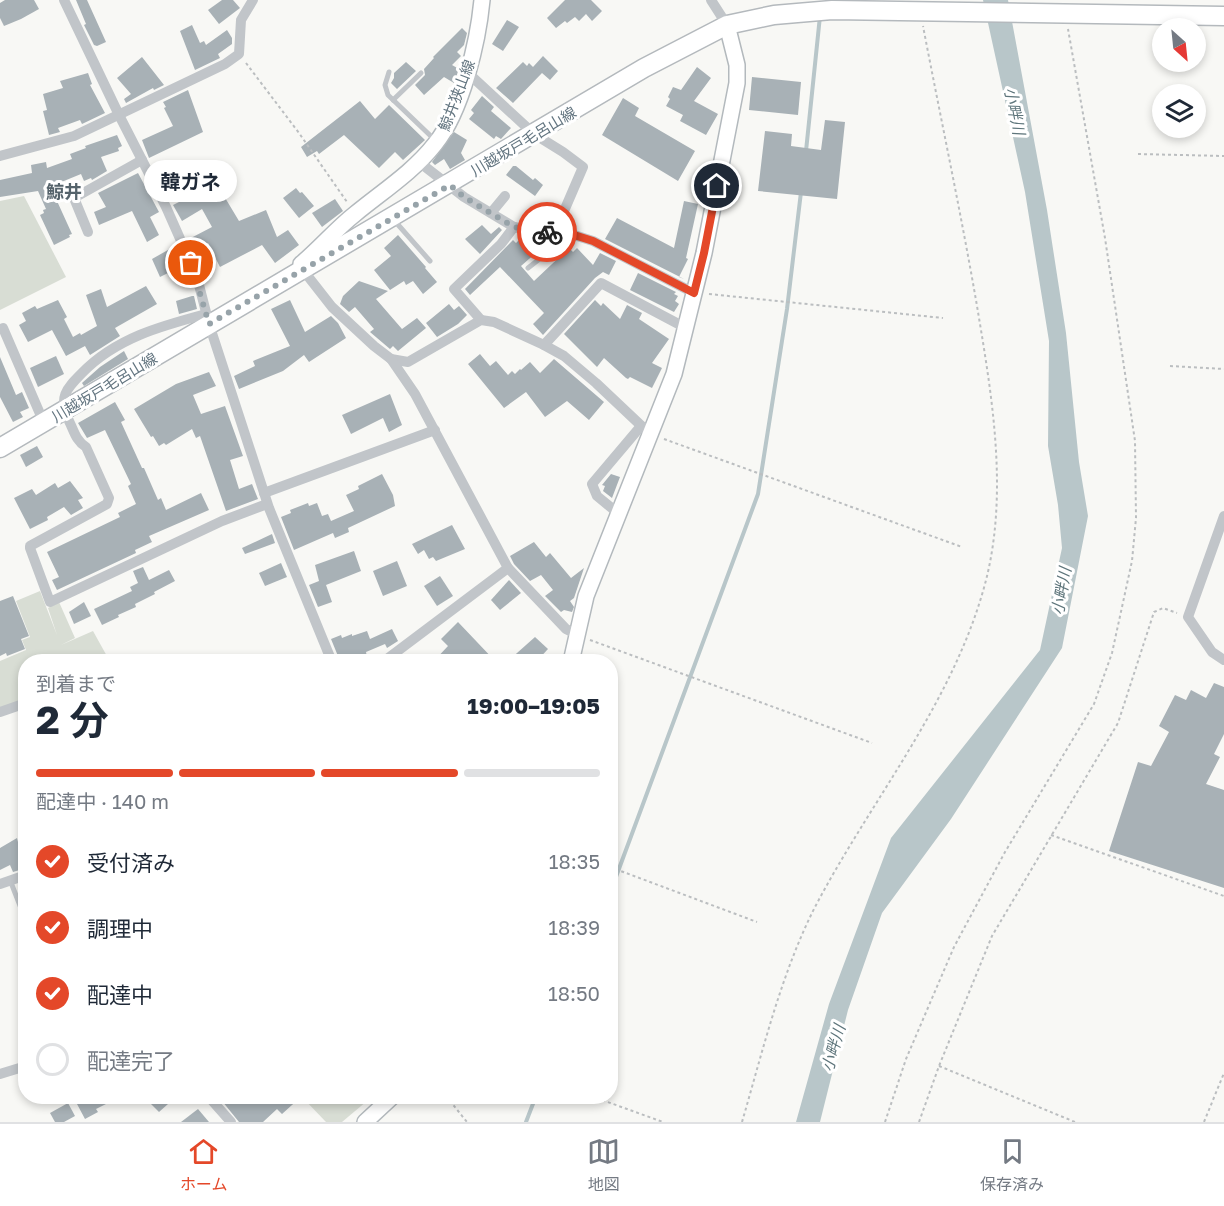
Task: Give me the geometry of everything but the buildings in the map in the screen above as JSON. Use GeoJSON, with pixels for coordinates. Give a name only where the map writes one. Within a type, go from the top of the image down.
{"type":"FeatureCollection","features":[{"type":"Feature","properties":{"kind":"main road","name":"川越坂戸毛呂山線"},"geometry":{"type":"LineString","coordinates":[[0,448],[64,411],[208,319],[258,297],[644,68],[727,25],[774,15],[832,10],[923,16],[1064,18],[1224,15]]}},
{"type":"Feature","properties":{"kind":"street"},"geometry":{"type":"LineString","coordinates":[[64,0],[197,277],[208,319],[266,498],[329,654]]}},
{"type":"Feature","properties":{"kind":"street"},"geometry":{"type":"LineString","coordinates":[[0,156],[74,136],[225,64],[239,54],[241,20],[254,0]]}},
{"type":"Feature","properties":{"kind":"street","name":"鯨井狭山線"},"geometry":{"type":"LineString","coordinates":[[258,297],[300,265],[355,214],[419,162],[437,142],[468,73],[482,0]]}},
{"type":"Feature","properties":{"kind":"street"},"geometry":{"type":"LineString","coordinates":[[572,654],[586,596],[619,514],[646,430],[674,374],[704,253],[737,83],[737,64],[727,25],[711,0]]}},
{"type":"Feature","properties":{"kind":"street"},"geometry":{"type":"LineString","coordinates":[[468,73],[534,134],[583,167],[555,232]]}},
{"type":"Feature","properties":{"kind":"street"},"geometry":{"type":"LineString","coordinates":[[88,232],[74,198],[142,160]]}},
{"type":"Feature","properties":{"kind":"street"},"geometry":{"type":"LineString","coordinates":[[419,162],[464,197],[514,227],[571,234],[593,241],[694,293]]}},
{"type":"Feature","properties":{"kind":"street"},"geometry":{"type":"LineString","coordinates":[[491,213],[505,196]]}},
{"type":"Feature","properties":{"kind":"street"},"geometry":{"type":"LineString","coordinates":[[362,236],[363,217],[378,197]]}},
{"type":"Feature","properties":{"kind":"street"},"geometry":{"type":"LineString","coordinates":[[378,197],[374,206],[376,213],[381,217],[409,208]]}},
{"type":"Feature","properties":{"kind":"street"},"geometry":{"type":"LineString","coordinates":[[355,214],[354,225],[362,236]]}},
{"type":"Feature","properties":{"kind":"street"},"geometry":{"type":"LineString","coordinates":[[481,320],[454,289],[501,244],[514,227]]}},
{"type":"Feature","properties":{"kind":"street"},"geometry":{"type":"LineString","coordinates":[[303,270],[332,307],[391,359],[415,394],[508,568],[566,629],[576,634]]}},
{"type":"Feature","properties":{"kind":"street"},"geometry":{"type":"LineString","coordinates":[[544,345],[601,283],[686,328]]}},
{"type":"Feature","properties":{"kind":"street"},"geometry":{"type":"LineString","coordinates":[[208,319],[137,335],[111,348],[91,363],[67,388],[63,398],[64,411],[79,443],[86,447],[109,498],[107,504],[30,546],[50,603],[266,498],[435,430]]}},
{"type":"Feature","properties":{"kind":"street"},"geometry":{"type":"LineString","coordinates":[[391,359],[408,362],[481,320],[494,322],[544,345],[572,363],[646,430]]}},
{"type":"Feature","properties":{"kind":"street"},"geometry":{"type":"LineString","coordinates":[[3,328],[44,423]]}},
{"type":"Feature","properties":{"kind":"street"},"geometry":{"type":"LineString","coordinates":[[619,514],[597,496],[592,484],[646,430]]}},
{"type":"Feature","properties":{"kind":"street"},"geometry":{"type":"LineString","coordinates":[[1224,516],[1188,617],[1212,652],[1224,660]]}},
{"type":"Feature","properties":{"kind":"street"},"geometry":{"type":"LineString","coordinates":[[394,654],[508,568]]}},
{"type":"Feature","properties":{"kind":"street"},"geometry":{"type":"LineString","coordinates":[[0,712],[18,706]]}},
{"type":"Feature","properties":{"kind":"street"},"geometry":{"type":"LineString","coordinates":[[0,1074],[18,1068]]}},
{"type":"Feature","properties":{"kind":"street"},"geometry":{"type":"LineString","coordinates":[[215,1104],[230,1122]]}},
{"type":"Feature","properties":{"kind":"street"},"geometry":{"type":"LineString","coordinates":[[365,1122],[384,1104]]}},
{"type":"Feature","properties":{"kind":"lane"},"geometry":{"type":"LineString","coordinates":[[389,72],[385,85],[388,94],[437,142]]}},
{"type":"Feature","properties":{"kind":"lane"},"geometry":{"type":"LineString","coordinates":[[393,100],[421,74]]}},
{"type":"Feature","properties":{"kind":"lane"},"geometry":{"type":"LineString","coordinates":[[391,218],[430,261]]}},
{"type":"Feature","properties":{"kind":"lane"},"geometry":{"type":"LineString","coordinates":[[528,268],[571,234]]}},
{"type":"Feature","properties":{"kind":"lane"},"geometry":{"type":"LineString","coordinates":[[5,882],[18,906]]}},
{"type":"Feature","properties":{"kind":"path"},"geometry":{"type":"LineString","coordinates":[[742,1122],[766,1038],[792,960],[814,909],[942,693],[969,636],[984,589],[989,561],[996,483],[994,429],[986,361],[968,251],[923,16]]}},
{"type":"Feature","properties":{"kind":"path"},"geometry":{"type":"LineString","coordinates":[[885,1122],[920,1024],[972,911],[1094,704],[1115,642],[1132,561],[1136,518],[1135,441],[1105,238],[1064,18]]}},
{"type":"Feature","properties":{"kind":"path"},"geometry":{"type":"LineString","coordinates":[[239,54],[299,133],[355,214]]}},
{"type":"Feature","properties":{"kind":"path"},"geometry":{"type":"LineString","coordinates":[[1138,154],[1224,156]]}},
{"type":"Feature","properties":{"kind":"path"},"geometry":{"type":"LineString","coordinates":[[694,293],[944,318]]}},
{"type":"Feature","properties":{"kind":"path"},"geometry":{"type":"LineString","coordinates":[[1170,366],[1224,369]]}},
{"type":"Feature","properties":{"kind":"path"},"geometry":{"type":"LineString","coordinates":[[646,430],[962,547]]}},
{"type":"Feature","properties":{"kind":"path"},"geometry":{"type":"LineString","coordinates":[[919,1122],[939,1066],[992,936],[1118,723],[1154,612],[1163,608],[1188,617]]}},
{"type":"Feature","properties":{"kind":"path"},"geometry":{"type":"LineString","coordinates":[[576,634],[872,742]]}},
{"type":"Feature","properties":{"kind":"path"},"geometry":{"type":"LineString","coordinates":[[1051,835],[1224,896]]}},
{"type":"Feature","properties":{"kind":"path"},"geometry":{"type":"LineString","coordinates":[[618,870],[758,922]]}},
{"type":"Feature","properties":{"kind":"path"},"geometry":{"type":"LineString","coordinates":[[939,1066],[1076,1122]]}},
{"type":"Feature","properties":{"kind":"path"},"geometry":{"type":"LineString","coordinates":[[1204,1122],[1224,1073]]}},
{"type":"Feature","properties":{"kind":"path"},"geometry":{"type":"LineString","coordinates":[[452,1104],[467,1122]]}},
{"type":"Feature","properties":{"kind":"path"},"geometry":{"type":"LineString","coordinates":[[613,1104],[663,1122]]}},
{"type":"Feature","properties":{"kind":"shaded area"},"geometry":{"type":"Polygon","coordinates":[[[24,196],[66,277],[0,310],[0,201],[24,196]]]}},
{"type":"Feature","properties":{"kind":"shaded area"},"geometry":{"type":"Polygon","coordinates":[[[40,591],[57,635],[48,608],[59,602],[75,638],[61,645],[93,631],[106,654],[18,654],[18,702],[0,708],[0,661],[26,650],[22,640],[30,637],[16,601],[40,591]]]}},
{"type":"Feature","properties":{"kind":"shaded area"},"geometry":{"type":"Polygon","coordinates":[[[309,1104],[363,1104],[342,1122],[326,1122],[309,1104]]]}},
{"type":"Feature","properties":{"kind":"water","name":"小畔川"},"geometry":{"type":"Polygon","coordinates":[[[983,0],[1008,0],[1047,210],[1066,333],[1079,462],[1088,516],[1062,648],[951,819],[882,913],[848,1010],[820,1122],[796,1122],[829,1004],[891,838],[1040,650],[1062,548],[1058,505],[1048,446],[1049,341],[1025,192],[983,0]]]}},
{"type":"Feature","properties":{"kind":"waterway"},"geometry":{"type":"LineString","coordinates":[[806,151],[820,16]]}},
{"type":"Feature","properties":{"kind":"waterway"},"geometry":{"type":"LineString","coordinates":[[618,871],[758,494],[787,309],[801,192]]}},
{"type":"Feature","properties":{"kind":"waterway"},"geometry":{"type":"LineString","coordinates":[[526,1122],[533,1104]]}},
{"type":"Feature","properties":{"kind":"way so far"},"geometry":{"type":"LineString","coordinates":[[191,263],[209,324],[450,185],[464,197],[514,227],[547,232]]}},
{"type":"Feature","properties":{"kind":"place","name":"韓ガネ"},"geometry":{"type":"Point","coordinates":[191,263]}},
{"type":"Feature","properties":{"kind":"district","name":"鯨井"},"geometry":{"type":"Point","coordinates":[64,191]}},
{"type":"Feature","properties":{"kind":"route"},"geometry":{"type":"LineString","coordinates":[[547,232],[571,234],[593,241],[694,293],[717,186]]}}]}
